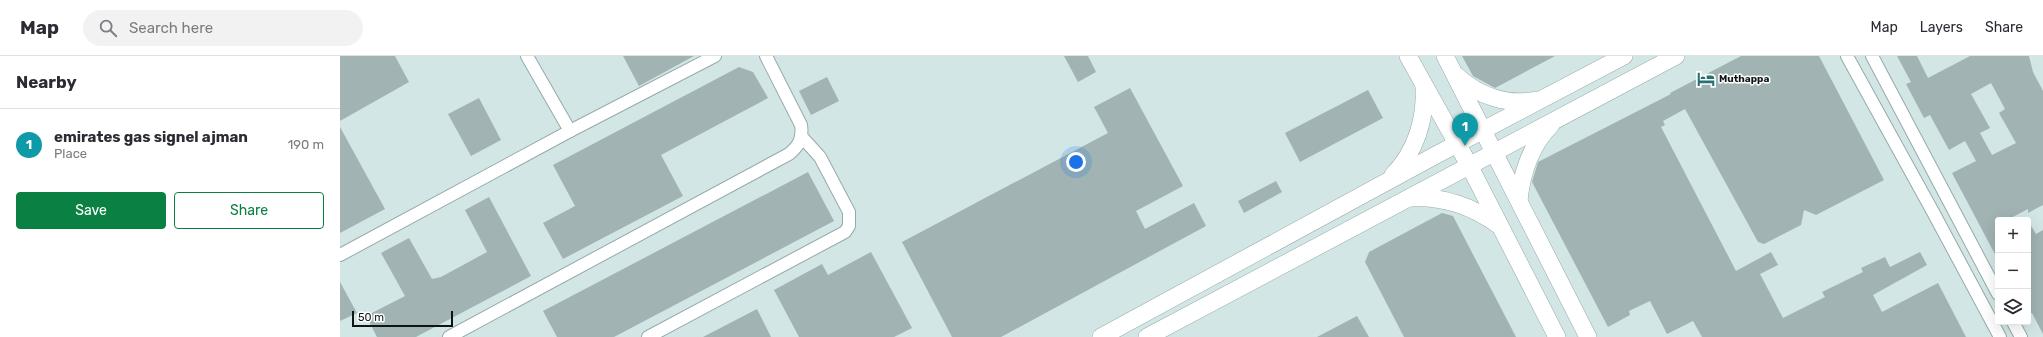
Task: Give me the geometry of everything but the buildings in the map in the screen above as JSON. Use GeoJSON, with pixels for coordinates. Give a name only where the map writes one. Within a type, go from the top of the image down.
{"type":"FeatureCollection","features":[{"type":"Feature","properties":{"kind":"main road"},"geometry":{"type":"LineString","coordinates":[[1408,56],[1469,165],[1557,337]]}},
{"type":"Feature","properties":{"kind":"main road"},"geometry":{"type":"LineString","coordinates":[[1445,56],[1588,337]]}},
{"type":"Feature","properties":{"kind":"main road"},"geometry":{"type":"LineString","coordinates":[[1101,337],[1385,182],[1624,56]]}},
{"type":"Feature","properties":{"kind":"main road"},"geometry":{"type":"LineString","coordinates":[[1147,337],[1494,151],[1676,56]]}},
{"type":"Feature","properties":{"kind":"main road"},"geometry":{"type":"LineString","coordinates":[[1454,73],[1475,90],[1500,100],[1522,102],[1544,99]]}},
{"type":"Feature","properties":{"kind":"main road"},"geometry":{"type":"LineString","coordinates":[[1385,182],[1402,165],[1417,138],[1424,108],[1424,84]]}},
{"type":"Feature","properties":{"kind":"main road"},"geometry":{"type":"LineString","coordinates":[[1519,200],[1520,185],[1529,156],[1546,130],[1556,119]]}},
{"type":"Feature","properties":{"kind":"main road"},"geometry":{"type":"LineString","coordinates":[[1407,198],[1435,198],[1449,200],[1476,211],[1500,226]]}},
{"type":"Feature","properties":{"kind":"street"},"geometry":{"type":"LineString","coordinates":[[527,56],[570,131]]}},
{"type":"Feature","properties":{"kind":"street"},"geometry":{"type":"LineString","coordinates":[[340,255],[570,131],[715,56]]}},
{"type":"Feature","properties":{"kind":"street"},"geometry":{"type":"LineString","coordinates":[[449,337],[789,154],[799,143],[801,136],[799,120],[766,56]]}},
{"type":"Feature","properties":{"kind":"street"},"geometry":{"type":"LineString","coordinates":[[1847,56],[2000,337]]}},
{"type":"Feature","properties":{"kind":"street"},"geometry":{"type":"LineString","coordinates":[[1872,56],[1881,76],[1995,289]]}},
{"type":"Feature","properties":{"kind":"street"},"geometry":{"type":"LineString","coordinates":[[1863,86],[1881,76]]}},
{"type":"Feature","properties":{"kind":"street"},"geometry":{"type":"LineString","coordinates":[[648,337],[844,232],[850,219],[849,212],[820,157],[801,136]]}},
{"type":"Feature","properties":{"kind":"street"},"geometry":{"type":"LineString","coordinates":[[2015,325],[2021,337]]}},
{"type":"Feature","properties":{"kind":"place","name":"Muthappa"},"geometry":{"type":"Point","coordinates":[1706,79]}},
{"type":"Feature","properties":{"kind":"place","name":"emirates gas signel ajman"},"geometry":{"type":"Point","coordinates":[1465,146]}}]}
